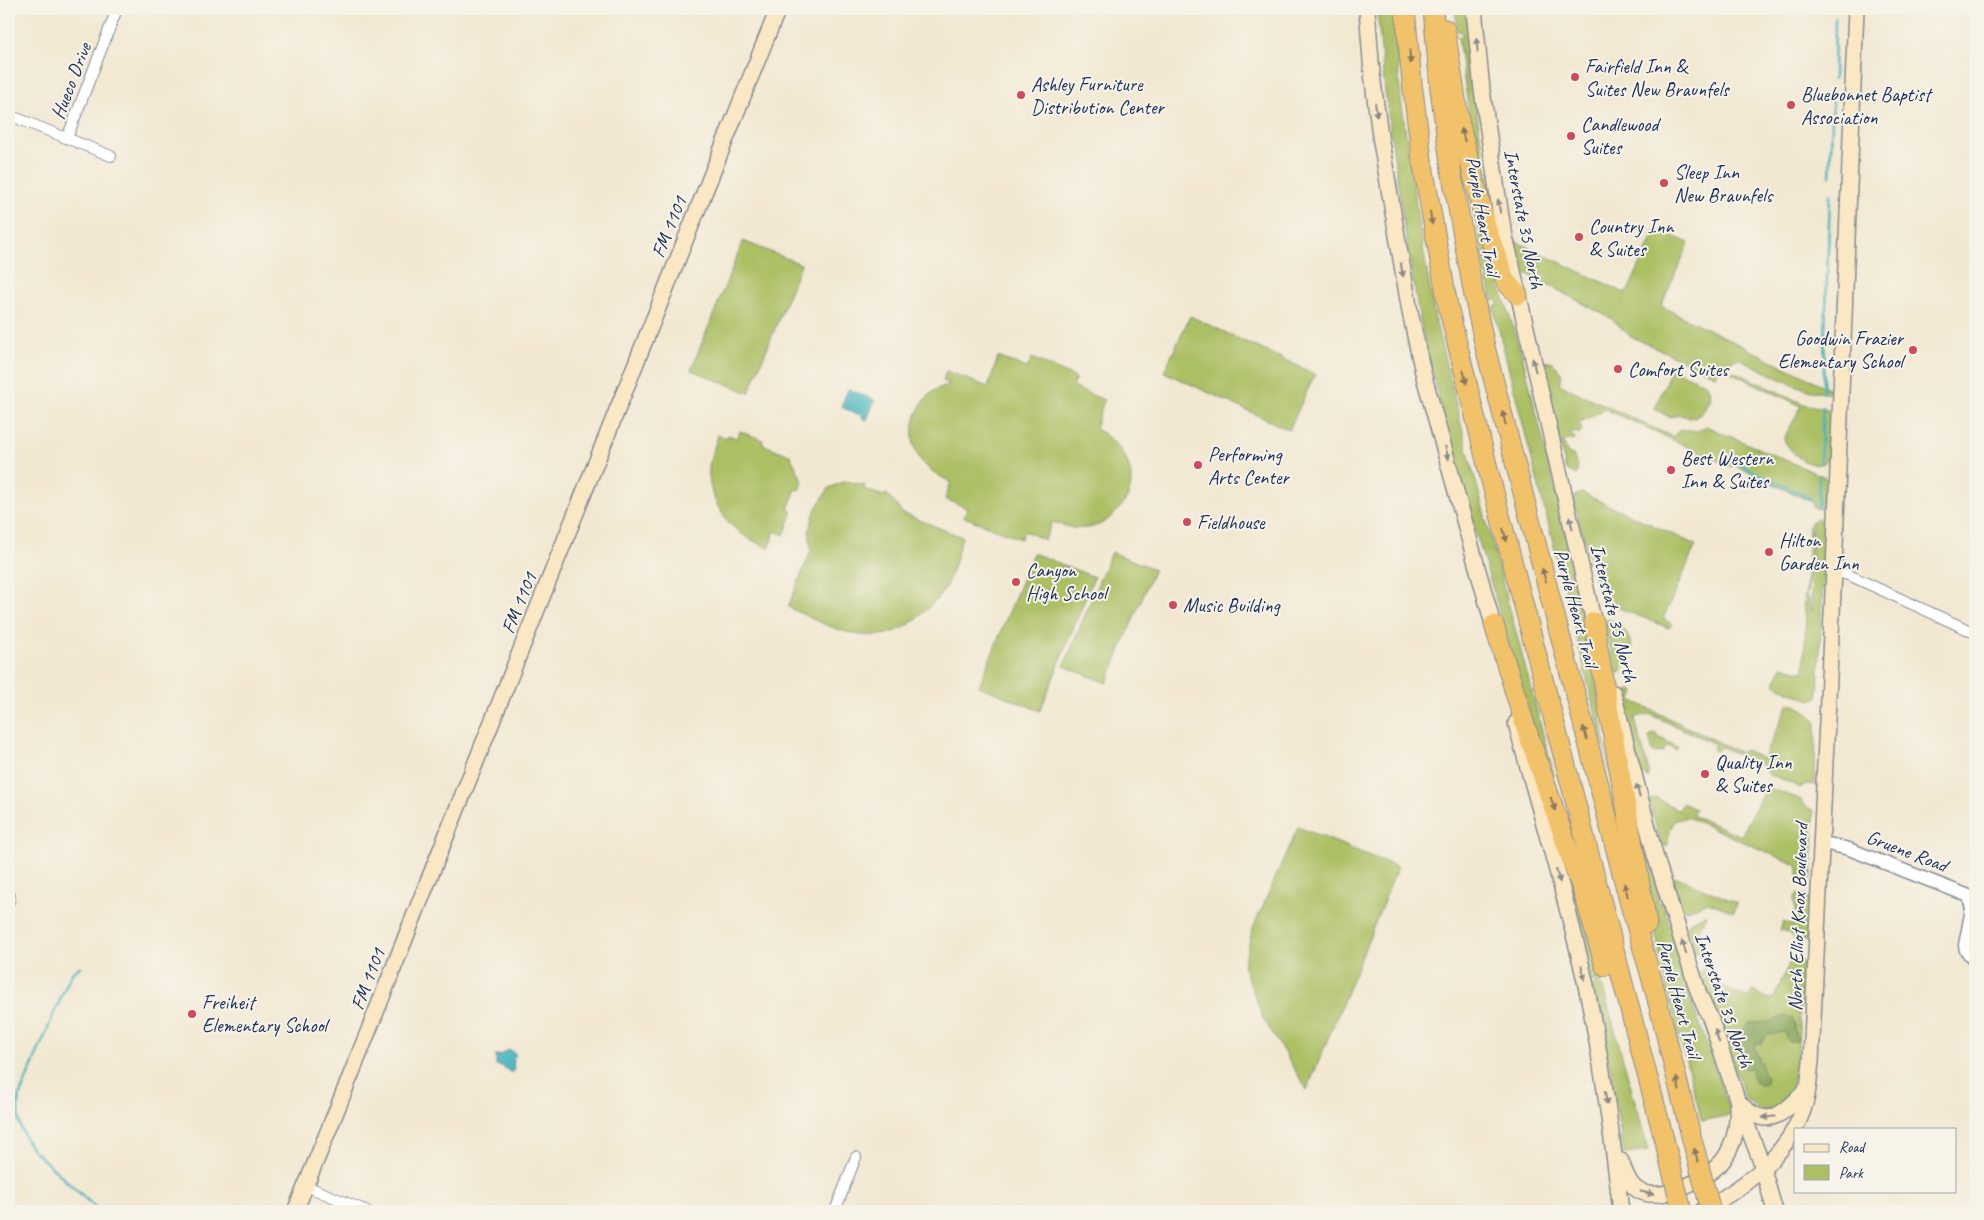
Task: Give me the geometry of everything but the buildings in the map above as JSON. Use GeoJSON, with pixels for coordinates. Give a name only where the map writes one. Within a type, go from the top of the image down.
{"type":"FeatureCollection","features":[{"type":"Feature","properties":{"kind":"highway"},"geometry":{"type":"LineString","coordinates":[[1406,9],[1412,83],[1422,160],[1448,306],[1490,477],[1632,1021],[1684,1211]]}},
{"type":"Feature","properties":{"kind":"highway","name":"Purple Heart Trail"},"geometry":{"type":"LineString","coordinates":[[1433,9],[1440,89],[1451,170],[1485,347],[1630,904],[1654,987],[1711,1211]]}},
{"type":"Feature","properties":{"kind":"highway"},"geometry":{"type":"LineString","coordinates":[[1440,9],[1448,43],[1460,125],[1477,195],[1496,259],[1506,282],[1518,295]]}},
{"type":"Feature","properties":{"kind":"highway"},"geometry":{"type":"LineString","coordinates":[[1594,622],[1602,677],[1652,956],[1654,987]]}},
{"type":"Feature","properties":{"kind":"highway"},"geometry":{"type":"LineString","coordinates":[[1494,625],[1525,725],[1587,904],[1605,967],[1632,1021]]}},
{"type":"Feature","properties":{"kind":"main road","name":"FM 1101"},"geometry":{"type":"LineString","coordinates":[[295,1211],[778,9]]}},
{"type":"Feature","properties":{"kind":"main road"},"geometry":{"type":"LineString","coordinates":[[1367,9],[1372,74],[1380,136],[1410,312],[1423,373],[1494,625],[1506,686],[1575,937],[1599,1056],[1613,1141],[1621,1211]]}},
{"type":"Feature","properties":{"kind":"main road","name":"Interstate 35 North"},"geometry":{"type":"LineString","coordinates":[[1474,9],[1481,82],[1494,174],[1518,295],[1594,622],[1658,864],[1699,994],[1711,1020],[1761,1164],[1775,1211]]}},
{"type":"Feature","properties":{"kind":"main road","name":"North Elliot Knox Boulevard"},"geometry":{"type":"LineString","coordinates":[[1684,1211],[1721,1191],[1781,1149],[1793,1130],[1805,1103],[1804,1093],[1813,1036],[1820,842],[1834,571],[1856,9]]}},
{"type":"Feature","properties":{"kind":"main road"},"geometry":{"type":"LineString","coordinates":[[1737,1099],[1749,1113],[1764,1119],[1776,1117],[1804,1093]]}},
{"type":"Feature","properties":{"kind":"main road"},"geometry":{"type":"LineString","coordinates":[[1613,1141],[1628,1180],[1640,1192],[1651,1195],[1666,1194],[1684,1188],[1711,1171],[1722,1161],[1731,1147],[1736,1134],[1737,1099]]}},
{"type":"Feature","properties":{"kind":"main road","name":"North Elliot Knox Boulevard"},"geometry":{"type":"LineString","coordinates":[[1702,1211],[1734,1192],[1761,1164]]}},
{"type":"Feature","properties":{"kind":"street","name":"Hueco Drive"},"geometry":{"type":"LineString","coordinates":[[67,138],[118,9]]}},
{"type":"Feature","properties":{"kind":"street"},"geometry":{"type":"LineString","coordinates":[[9,115],[111,156]]}},
{"type":"Feature","properties":{"kind":"street"},"geometry":{"type":"LineString","coordinates":[[1834,571],[1851,576],[1975,633]]}},
{"type":"Feature","properties":{"kind":"street","name":"Gruene Road"},"geometry":{"type":"LineString","coordinates":[[1820,842],[1849,849],[1969,896],[1972,909],[1964,945],[1975,961]]}},
{"type":"Feature","properties":{"kind":"street"},"geometry":{"type":"LineString","coordinates":[[835,1211],[856,1157]]}},
{"type":"Feature","properties":{"kind":"street"},"geometry":{"type":"LineString","coordinates":[[306,1186],[367,1211]]}},
{"type":"Feature","properties":{"kind":"green space"},"geometry":{"type":"Polygon","coordinates":[[[1377,9],[1394,9],[1400,91],[1418,219],[1435,319],[1468,452],[1554,775],[1548,777],[1448,438],[1420,321],[1403,221],[1385,92],[1377,9]]]}},
{"type":"Feature","properties":{"kind":"green space"},"geometry":{"type":"Polygon","coordinates":[[[1455,9],[1465,9],[1479,129],[1495,223],[1473,141],[1458,37],[1462,36],[1462,32],[1457,31],[1455,9]]]}},
{"type":"Feature","properties":{"kind":"green space"},"geometry":{"type":"Polygon","coordinates":[[[1471,194],[1523,358],[1586,616],[1610,774],[1573,623],[1580,620],[1577,612],[1571,613],[1493,307],[1499,305],[1497,300],[1492,301],[1471,194]]]}},
{"type":"Feature","properties":{"kind":"green space"},"geometry":{"type":"Polygon","coordinates":[[[1656,229],[1689,243],[1661,306],[1830,389],[1829,392],[1810,391],[1740,359],[1733,360],[1724,371],[1719,369],[1715,375],[1630,336],[1612,319],[1520,270],[1515,241],[1625,293],[1628,291],[1656,229]]]}},
{"type":"Feature","properties":{"kind":"green space"},"geometry":{"type":"Polygon","coordinates":[[[743,241],[801,264],[749,393],[691,370],[743,241]]]}},
{"type":"Feature","properties":{"kind":"green space"},"geometry":{"type":"Polygon","coordinates":[[[1190,316],[1315,374],[1289,430],[1164,372],[1190,316]]]}},
{"type":"Feature","properties":{"kind":"green space"},"geometry":{"type":"Polygon","coordinates":[[[998,357],[1027,368],[1032,358],[1076,378],[1072,387],[1104,400],[1095,429],[1112,441],[1125,457],[1131,475],[1131,486],[1126,500],[1116,513],[1104,522],[1096,526],[1077,528],[1052,522],[1045,540],[1024,531],[1021,539],[964,517],[967,508],[945,499],[951,482],[938,475],[923,463],[916,452],[913,435],[915,418],[922,403],[932,392],[950,384],[943,381],[946,371],[988,387],[998,357]]]}},
{"type":"Feature","properties":{"kind":"green space"},"geometry":{"type":"Polygon","coordinates":[[[1545,362],[1555,365],[1559,369],[1562,375],[1559,384],[1673,437],[1681,430],[1698,431],[1706,426],[1825,477],[1827,482],[1825,505],[1820,509],[1812,507],[1813,503],[1734,465],[1732,467],[1605,409],[1579,423],[1582,430],[1580,434],[1572,431],[1570,434],[1576,439],[1563,441],[1567,453],[1573,455],[1575,460],[1576,475],[1565,469],[1542,374],[1545,373],[1540,368],[1545,362]]]}},
{"type":"Feature","properties":{"kind":"green space"},"geometry":{"type":"Polygon","coordinates":[[[1671,369],[1705,383],[1709,389],[1710,398],[1702,413],[1694,418],[1680,415],[1669,417],[1655,409],[1671,369]]]}},
{"type":"Feature","properties":{"kind":"green space"},"geometry":{"type":"Polygon","coordinates":[[[1733,371],[1804,404],[1828,409],[1830,414],[1828,459],[1822,463],[1810,463],[1797,456],[1787,445],[1784,439],[1801,406],[1732,373],[1733,371]]]}},
{"type":"Feature","properties":{"kind":"green space"},"geometry":{"type":"Polygon","coordinates":[[[740,431],[763,440],[762,444],[790,455],[803,482],[799,490],[796,489],[788,509],[793,512],[784,535],[775,531],[769,548],[745,536],[724,517],[711,490],[709,480],[710,461],[718,435],[727,438],[728,435],[737,438],[740,431]]]}},
{"type":"Feature","properties":{"kind":"green space"},"geometry":{"type":"Polygon","coordinates":[[[845,481],[865,485],[864,489],[884,496],[885,494],[888,495],[902,513],[962,537],[950,576],[940,595],[922,614],[906,626],[889,633],[873,636],[839,630],[788,607],[811,551],[809,530],[816,508],[829,488],[845,481]]]}},
{"type":"Feature","properties":{"kind":"green space"},"geometry":{"type":"Polygon","coordinates":[[[1582,493],[1696,545],[1663,619],[1672,624],[1669,628],[1601,601],[1573,500],[1576,495],[1582,493]]]}},
{"type":"Feature","properties":{"kind":"green space"},"geometry":{"type":"Polygon","coordinates":[[[1818,519],[1823,523],[1825,529],[1818,697],[1811,700],[1774,683],[1782,666],[1804,672],[1806,617],[1803,604],[1809,597],[1810,611],[1812,611],[1811,522],[1818,519]]]}},
{"type":"Feature","properties":{"kind":"green space"},"geometry":{"type":"Polygon","coordinates":[[[1809,525],[1811,563],[1808,586],[1804,600],[1806,591],[1809,525]]]}},
{"type":"Feature","properties":{"kind":"green space"},"geometry":{"type":"Polygon","coordinates":[[[1111,552],[1154,569],[1107,683],[1064,666],[1111,552]]]}},
{"type":"Feature","properties":{"kind":"green space"},"geometry":{"type":"Polygon","coordinates":[[[1033,553],[1094,577],[1040,711],[979,686],[1033,553]]]}},
{"type":"Feature","properties":{"kind":"green space"},"geometry":{"type":"Polygon","coordinates":[[[1608,619],[1617,623],[1624,630],[1632,648],[1620,673],[1617,673],[1603,622],[1608,619]]]}},
{"type":"Feature","properties":{"kind":"green space"},"geometry":{"type":"Polygon","coordinates":[[[1631,690],[1635,692],[1633,701],[1741,753],[1745,750],[1763,759],[1789,703],[1805,710],[1816,723],[1815,785],[1806,784],[1800,788],[1775,776],[1770,776],[1767,773],[1769,768],[1721,747],[1716,752],[1713,749],[1715,744],[1649,714],[1636,717],[1635,720],[1649,771],[1648,778],[1641,773],[1621,693],[1631,690]]]}},
{"type":"Feature","properties":{"kind":"green space"},"geometry":{"type":"Polygon","coordinates":[[[1655,733],[1658,737],[1678,747],[1676,750],[1667,746],[1663,752],[1653,753],[1649,737],[1655,733]]]}},
{"type":"Feature","properties":{"kind":"green space"},"geometry":{"type":"Polygon","coordinates":[[[1766,787],[1800,799],[1805,806],[1814,811],[1811,878],[1803,881],[1798,877],[1796,865],[1687,817],[1674,821],[1667,847],[1660,843],[1649,800],[1656,798],[1679,810],[1683,803],[1695,809],[1692,815],[1741,836],[1766,787]]]}},
{"type":"Feature","properties":{"kind":"green space"},"geometry":{"type":"Polygon","coordinates":[[[1639,818],[1661,898],[1657,900],[1659,904],[1663,902],[1690,997],[1730,1110],[1730,1115],[1702,1121],[1665,982],[1652,914],[1656,913],[1655,908],[1651,907],[1634,819],[1639,818]]]}},
{"type":"Feature","properties":{"kind":"green space"},"geometry":{"type":"Polygon","coordinates":[[[1298,827],[1398,867],[1307,1090],[1263,1018],[1243,965],[1253,928],[1298,827]]]}},
{"type":"Feature","properties":{"kind":"green space"},"geometry":{"type":"Polygon","coordinates":[[[1568,864],[1649,1151],[1624,1154],[1610,1069],[1592,986],[1597,984],[1596,981],[1591,981],[1561,866],[1568,864]]]}},
{"type":"Feature","properties":{"kind":"green space"},"geometry":{"type":"Polygon","coordinates":[[[1677,877],[1737,903],[1734,912],[1708,902],[1687,910],[1679,907],[1671,879],[1677,877]]]}},
{"type":"Feature","properties":{"kind":"green space"},"geometry":{"type":"Polygon","coordinates":[[[1799,894],[1808,897],[1810,901],[1810,940],[1794,940],[1789,933],[1780,930],[1783,922],[1793,925],[1796,923],[1794,900],[1795,896],[1799,894]]]}},
{"type":"Feature","properties":{"kind":"green space"},"geometry":{"type":"Polygon","coordinates":[[[1707,914],[1697,934],[1702,954],[1700,954],[1694,951],[1695,944],[1692,945],[1686,928],[1691,921],[1707,914]]]}},
{"type":"Feature","properties":{"kind":"green space"},"geometry":{"type":"Polygon","coordinates":[[[1791,959],[1798,959],[1807,965],[1803,1006],[1800,1006],[1798,1052],[1793,1081],[1788,1098],[1773,1111],[1759,1110],[1746,1099],[1700,973],[1704,966],[1715,979],[1713,983],[1749,998],[1752,991],[1770,999],[1774,998],[1791,959]]]}},
{"type":"Feature","properties":{"kind":"green space"},"geometry":{"type":"Polygon","coordinates":[[[1784,1016],[1792,1018],[1795,1025],[1796,1042],[1789,1042],[1786,1033],[1782,1032],[1766,1036],[1761,1044],[1757,1043],[1754,1047],[1759,1058],[1758,1061],[1761,1062],[1763,1073],[1767,1077],[1766,1083],[1761,1085],[1755,1083],[1751,1072],[1752,1068],[1746,1069],[1741,1057],[1743,1053],[1740,1045],[1744,1037],[1744,1028],[1749,1023],[1771,1022],[1784,1016]]]}},
{"type":"Feature","properties":{"kind":"water"},"geometry":{"type":"Polygon","coordinates":[[[848,389],[875,400],[867,420],[862,418],[863,416],[841,407],[848,389]]]}},
{"type":"Feature","properties":{"kind":"water"},"geometry":{"type":"Polygon","coordinates":[[[510,1049],[516,1055],[513,1059],[514,1070],[511,1073],[502,1066],[496,1065],[496,1055],[501,1055],[510,1049]]]}},
{"type":"Feature","properties":{"kind":"waterway"},"geometry":{"type":"LineString","coordinates":[[1834,79],[1835,16]]}},
{"type":"Feature","properties":{"kind":"waterway"},"geometry":{"type":"LineString","coordinates":[[1830,176],[1833,93]]}},
{"type":"Feature","properties":{"kind":"waterway"},"geometry":{"type":"LineString","coordinates":[[1823,393],[1830,194]]}},
{"type":"Feature","properties":{"kind":"waterway"},"geometry":{"type":"LineString","coordinates":[[1820,463],[1823,407]]}},
{"type":"Feature","properties":{"kind":"waterway"},"geometry":{"type":"LineString","coordinates":[[1738,464],[1811,499]]}},
{"type":"Feature","properties":{"kind":"waterway"},"geometry":{"type":"LineString","coordinates":[[1818,508],[1819,477]]}},
{"type":"Feature","properties":{"kind":"waterway"},"geometry":{"type":"LineString","coordinates":[[81,966],[72,973],[64,990],[19,1097],[18,1111],[24,1136],[31,1148],[99,1211]]}},
{"type":"Feature","properties":{"kind":"place","name":"Fairfield Inn & Suites New Braunfels"},"geometry":{"type":"Point","coordinates":[1575,77]}},
{"type":"Feature","properties":{"kind":"place","name":"Ashley Furniture Distribution Center"},"geometry":{"type":"Point","coordinates":[1021,95]}},
{"type":"Feature","properties":{"kind":"place","name":"Bluebonnet Baptist Association"},"geometry":{"type":"Point","coordinates":[1791,105]}},
{"type":"Feature","properties":{"kind":"place","name":"Candlewood Suites"},"geometry":{"type":"Point","coordinates":[1571,136]}},
{"type":"Feature","properties":{"kind":"place","name":"Sleep Inn New Braunfels"},"geometry":{"type":"Point","coordinates":[1664,183]}},
{"type":"Feature","properties":{"kind":"place","name":"Country Inn & Suites"},"geometry":{"type":"Point","coordinates":[1579,237]}},
{"type":"Feature","properties":{"kind":"place","name":"Goodwin Frazier Elementary School"},"geometry":{"type":"Point","coordinates":[1913,350]}},
{"type":"Feature","properties":{"kind":"place","name":"Comfort Suites"},"geometry":{"type":"Point","coordinates":[1618,369]}},
{"type":"Feature","properties":{"kind":"place","name":"Performing Arts Center"},"geometry":{"type":"Point","coordinates":[1198,465]}},
{"type":"Feature","properties":{"kind":"place","name":"Best Western Inn & Suites"},"geometry":{"type":"Point","coordinates":[1671,470]}},
{"type":"Feature","properties":{"kind":"place","name":"Fieldhouse"},"geometry":{"type":"Point","coordinates":[1187,522]}},
{"type":"Feature","properties":{"kind":"place","name":"Hilton Garden Inn"},"geometry":{"type":"Point","coordinates":[1769,552]}},
{"type":"Feature","properties":{"kind":"place","name":"Canyon High School"},"geometry":{"type":"Point","coordinates":[1016,582]}},
{"type":"Feature","properties":{"kind":"place","name":"Music Building"},"geometry":{"type":"Point","coordinates":[1173,605]}},
{"type":"Feature","properties":{"kind":"place","name":"Quality Inn & Suites"},"geometry":{"type":"Point","coordinates":[1705,774]}},
{"type":"Feature","properties":{"kind":"place","name":"Freiheit Elementary School"},"geometry":{"type":"Point","coordinates":[192,1014]}}]}
